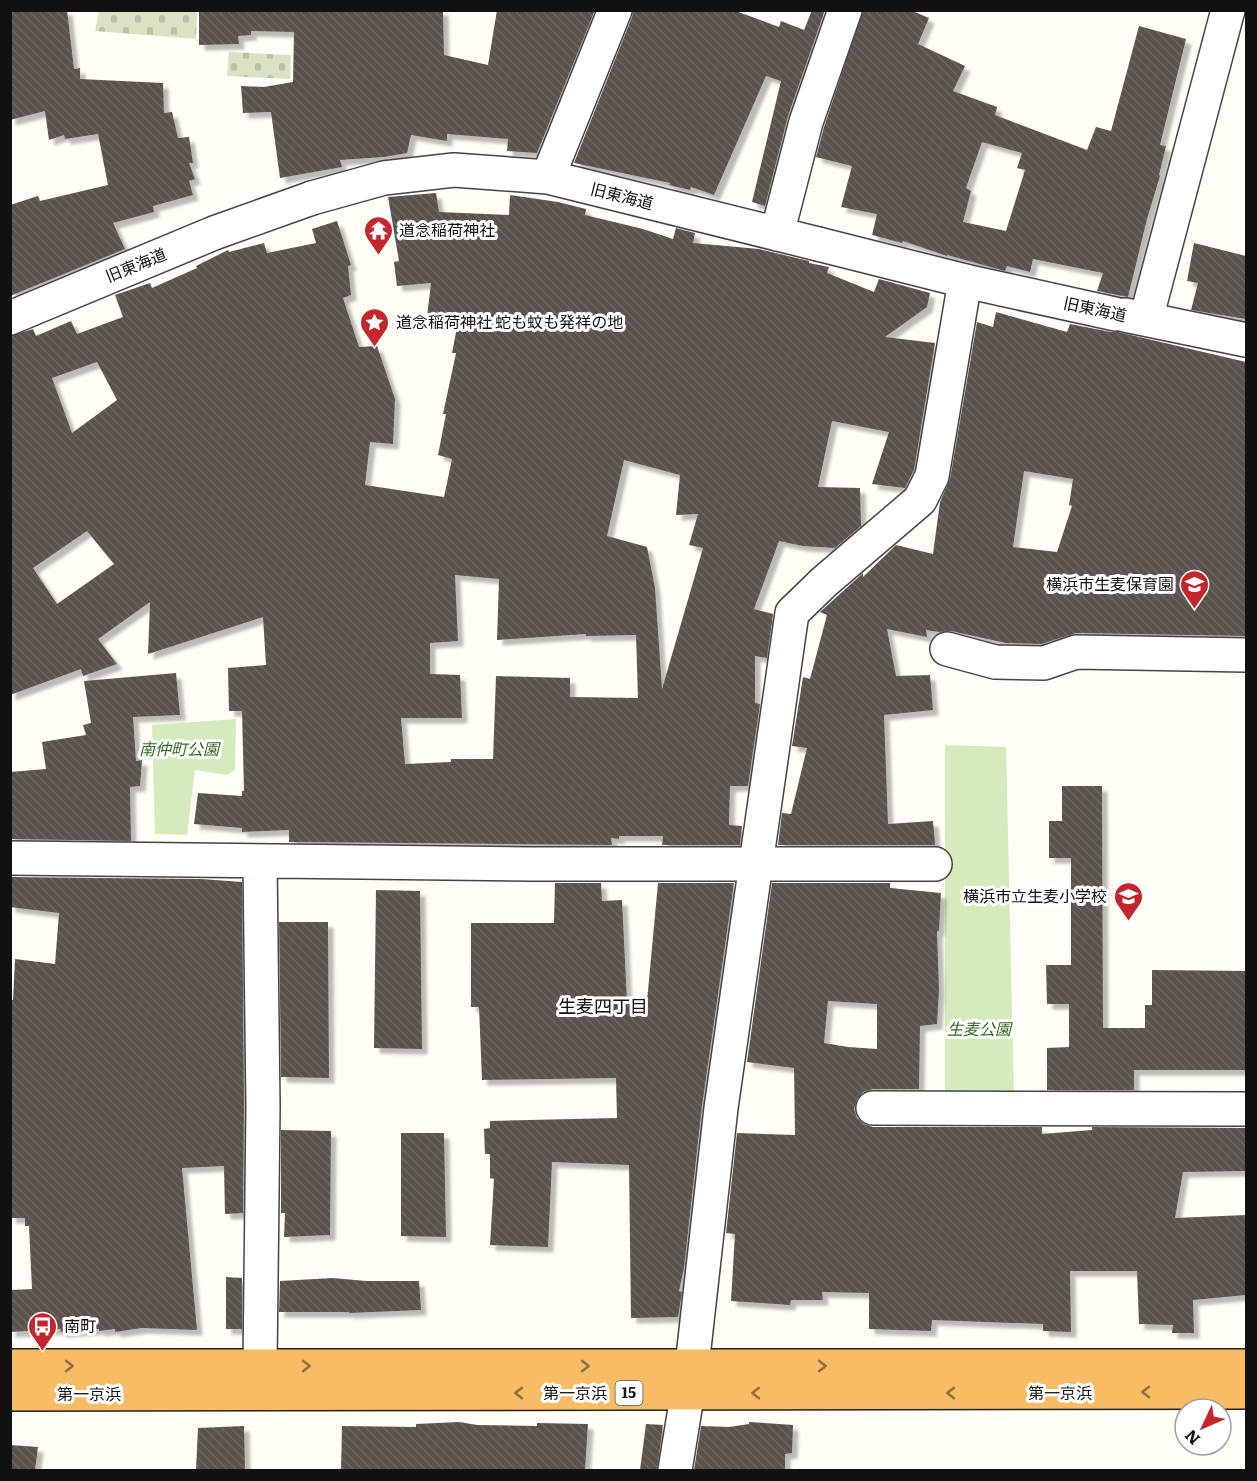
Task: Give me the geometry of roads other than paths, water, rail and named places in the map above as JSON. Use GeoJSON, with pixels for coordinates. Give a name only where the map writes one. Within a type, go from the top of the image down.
{"type":"FeatureCollection","features":[{"type":"Feature","properties":{"kind":"highway","name":"第一京浜"},"geometry":{"type":"LineString","coordinates":[[10,1366],[260,1366],[690,1380],[1246,1392]]}},
{"type":"Feature","properties":{"kind":"highway","name":"第一京浜"},"geometry":{"type":"LineString","coordinates":[[10,1394],[1246,1366]]}},
{"type":"Feature","properties":{"kind":"street"},"geometry":{"type":"LineString","coordinates":[[548,177],[615,10]]}},
{"type":"Feature","properties":{"kind":"street"},"geometry":{"type":"LineString","coordinates":[[777,234],[806,122],[845,10]]}},
{"type":"Feature","properties":{"kind":"street"},"geometry":{"type":"LineString","coordinates":[[1146,319],[1228,10]]}},
{"type":"Feature","properties":{"kind":"street","name":"旧東海道"},"geometry":{"type":"LineString","coordinates":[[10,318],[214,233],[312,198],[384,178],[454,170],[548,177],[965,281],[1246,340]]}},
{"type":"Feature","properties":{"kind":"street"},"geometry":{"type":"LineString","coordinates":[[675,1470],[690,1380],[719,1120],[754,863],[792,613],[824,582],[920,500],[932,476],[965,281]]}},
{"type":"Feature","properties":{"kind":"street"},"geometry":{"type":"LineString","coordinates":[[947,650],[995,662],[1044,663],[1076,652],[1246,655]]}},
{"type":"Feature","properties":{"kind":"street"},"geometry":{"type":"LineString","coordinates":[[10,858],[530,864],[935,864]]}},
{"type":"Feature","properties":{"kind":"street"},"geometry":{"type":"LineString","coordinates":[[260,861],[263,1106],[260,1366]]}},
{"type":"Feature","properties":{"kind":"street"},"geometry":{"type":"LineString","coordinates":[[873,1108],[1246,1109]]}},
{"type":"Feature","properties":{"kind":"place","name":"道念稲荷神社"},"geometry":{"type":"Point","coordinates":[378,256]}},
{"type":"Feature","properties":{"kind":"place","name":"道念稲荷神社 蛇も蚊も発祥の地"},"geometry":{"type":"Point","coordinates":[375,348]}},
{"type":"Feature","properties":{"kind":"place","name":"横浜市生麦保育園"},"geometry":{"type":"Point","coordinates":[1195,610]}},
{"type":"Feature","properties":{"kind":"place","name":"横浜市立生麦小学校"},"geometry":{"type":"Point","coordinates":[1128,922]}},
{"type":"Feature","properties":{"kind":"place","name":"南町"},"geometry":{"type":"Point","coordinates":[43,1352]}},
{"type":"Feature","properties":{"kind":"district","name":"生麦四丁目"},"geometry":{"type":"Point","coordinates":[603,1007]}},
{"type":"Feature","properties":{"kind":"park label","name":"南仲町公園"},"geometry":{"type":"Point","coordinates":[179,749]}},
{"type":"Feature","properties":{"kind":"park label","name":"生麦公園"},"geometry":{"type":"Point","coordinates":[979,1029]}}]}
